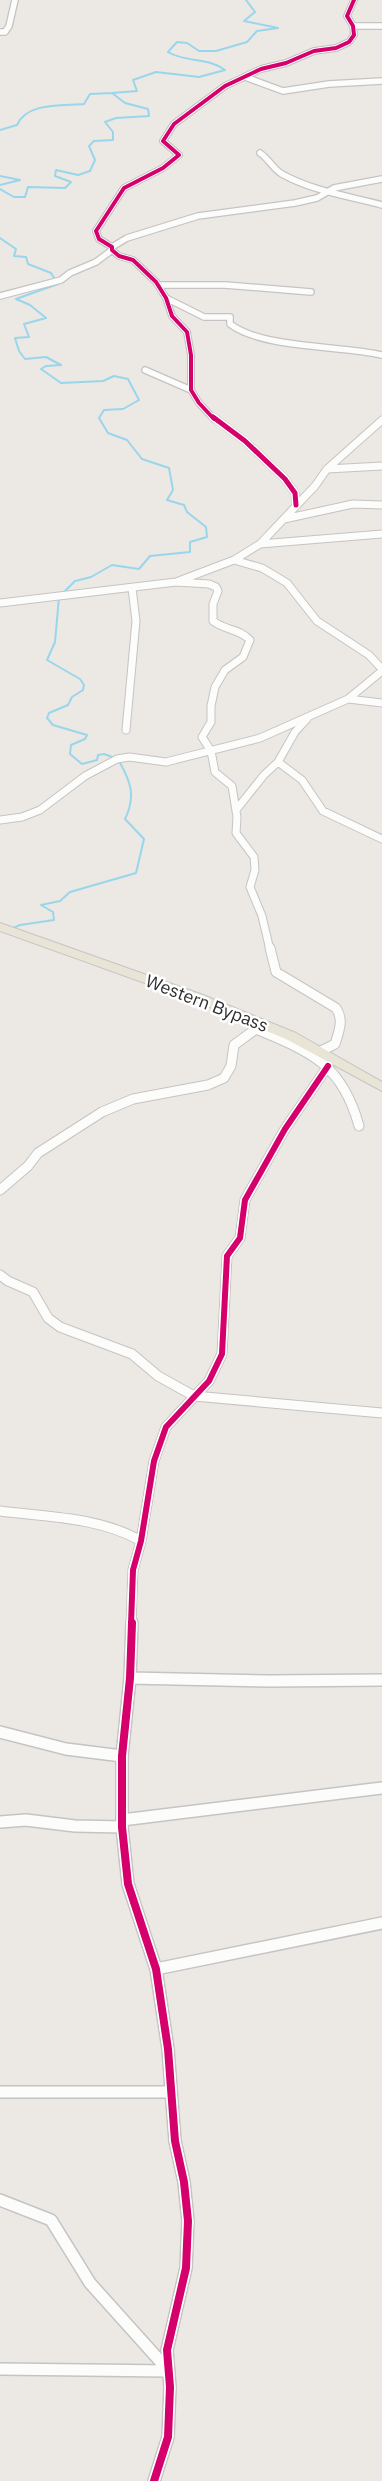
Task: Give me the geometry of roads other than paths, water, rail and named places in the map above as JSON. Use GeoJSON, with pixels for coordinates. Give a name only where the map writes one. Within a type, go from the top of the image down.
{"type":"FeatureCollection","features":[{"type":"Feature","properties":{"kind":"main road","name":"Western Bypass"},"geometry":{"type":"LineString","coordinates":[[0,927],[199,998],[292,1036],[382,1087]]}},
{"type":"Feature","properties":{"kind":"street"},"geometry":{"type":"LineString","coordinates":[[0,32],[5,32],[9,26],[15,0]]}},
{"type":"Feature","properties":{"kind":"street"},"geometry":{"type":"LineString","coordinates":[[191,390],[190,343],[183,326],[172,316],[166,298],[158,285],[133,260],[119,256],[96,236],[98,226],[124,188],[163,168],[179,155],[163,141],[170,129],[225,86],[262,69],[286,63],[307,53],[342,46],[353,38],[353,26],[347,16],[354,0]]}},
{"type":"Feature","properties":{"kind":"street"},"geometry":{"type":"LineString","coordinates":[[353,26],[382,26]]}},
{"type":"Feature","properties":{"kind":"street"},"geometry":{"type":"LineString","coordinates":[[245,77],[283,91],[322,84],[382,81]]}},
{"type":"Feature","properties":{"kind":"street"},"geometry":{"type":"LineString","coordinates":[[260,153],[268,158],[280,174],[329,191],[382,205]]}},
{"type":"Feature","properties":{"kind":"street"},"geometry":{"type":"LineString","coordinates":[[0,296],[61,280],[70,273],[96,262],[127,238],[198,216],[246,208],[295,203],[317,198],[329,191],[382,179]]}},
{"type":"Feature","properties":{"kind":"street"},"geometry":{"type":"LineString","coordinates":[[158,285],[225,285],[311,292]]}},
{"type":"Feature","properties":{"kind":"street"},"geometry":{"type":"LineString","coordinates":[[166,298],[180,307],[204,317],[230,317],[230,324],[234,327],[278,342],[361,349],[382,355]]}},
{"type":"Feature","properties":{"kind":"street"},"geometry":{"type":"LineString","coordinates":[[170,310],[180,307]]}},
{"type":"Feature","properties":{"kind":"street"},"geometry":{"type":"LineString","coordinates":[[145,370],[191,390],[207,413],[222,427],[245,441],[285,479],[295,493],[296,504]]}},
{"type":"Feature","properties":{"kind":"street"},"geometry":{"type":"LineString","coordinates":[[176,582],[234,560],[260,544],[327,469],[382,420]]}},
{"type":"Feature","properties":{"kind":"street"},"geometry":{"type":"LineString","coordinates":[[327,469],[382,466]]}},
{"type":"Feature","properties":{"kind":"street"},"geometry":{"type":"LineString","coordinates":[[284,519],[354,504],[382,505]]}},
{"type":"Feature","properties":{"kind":"street"},"geometry":{"type":"LineString","coordinates":[[260,544],[382,534]]}},
{"type":"Feature","properties":{"kind":"street"},"geometry":{"type":"LineString","coordinates":[[0,820],[22,817],[40,810],[85,776],[117,759],[129,757],[166,762],[252,741],[348,699],[382,670],[352,644],[318,623],[311,616],[294,589],[286,582],[260,567],[234,560]]}},
{"type":"Feature","properties":{"kind":"street"},"geometry":{"type":"LineString","coordinates":[[0,603],[176,582],[209,584],[216,587],[218,591],[213,604],[214,620],[221,627],[244,633],[250,640],[243,656],[225,670],[214,691],[211,722],[202,737],[211,751],[215,772],[232,786],[236,810],[236,834],[254,857],[255,870],[250,887],[262,916],[276,972],[336,1008],[341,1014],[341,1022],[335,1044],[321,1051]]}},
{"type":"Feature","properties":{"kind":"street"},"geometry":{"type":"LineString","coordinates":[[126,730],[136,621],[132,588]]}},
{"type":"Feature","properties":{"kind":"street"},"geometry":{"type":"LineString","coordinates":[[348,699],[382,703]]}},
{"type":"Feature","properties":{"kind":"street"},"geometry":{"type":"LineString","coordinates":[[236,810],[264,774],[278,762],[295,732],[309,717]]}},
{"type":"Feature","properties":{"kind":"street"},"geometry":{"type":"LineString","coordinates":[[278,762],[302,780],[322,810],[382,839]]}},
{"type":"Feature","properties":{"kind":"street"},"geometry":{"type":"LineString","coordinates":[[0,1190],[28,1166],[38,1153],[102,1112],[133,1099],[208,1085],[224,1078],[231,1066],[234,1045],[256,1029],[284,1041],[328,1066],[340,1077],[357,1115],[359,1126]]}},
{"type":"Feature","properties":{"kind":"street"},"geometry":{"type":"LineString","coordinates":[[154,2481],[168,2436],[169,2371],[167,2350],[186,2268],[188,2221],[170,2092],[168,2049],[156,1969],[128,1884],[122,1824],[122,1756],[130,1678],[133,1570],[154,1461],[161,1436],[166,1427],[209,1381],[222,1354],[227,1256],[240,1238],[245,1200],[285,1129],[328,1066]]}},
{"type":"Feature","properties":{"kind":"street"},"geometry":{"type":"LineString","coordinates":[[0,1275],[10,1283],[32,1292],[44,1307],[47,1318],[56,1325],[134,1355],[158,1376],[182,1387],[194,1396],[382,1413]]}},
{"type":"Feature","properties":{"kind":"street"},"geometry":{"type":"LineString","coordinates":[[0,1511],[53,1517],[117,1530],[132,1534],[140,1541]]}},
{"type":"Feature","properties":{"kind":"street"},"geometry":{"type":"LineString","coordinates":[[130,1678],[271,1681],[382,1680]]}},
{"type":"Feature","properties":{"kind":"street"},"geometry":{"type":"LineString","coordinates":[[0,1732],[66,1749],[122,1756]]}},
{"type":"Feature","properties":{"kind":"street"},"geometry":{"type":"LineString","coordinates":[[0,1822],[26,1820],[76,1826],[122,1824],[382,1788]]}},
{"type":"Feature","properties":{"kind":"street"},"geometry":{"type":"LineString","coordinates":[[156,1969],[382,1923]]}},
{"type":"Feature","properties":{"kind":"street"},"geometry":{"type":"LineString","coordinates":[[0,2092],[170,2092]]}},
{"type":"Feature","properties":{"kind":"street"},"geometry":{"type":"LineString","coordinates":[[0,2200],[44,2215],[51,2220],[90,2283],[169,2371]]}},
{"type":"Feature","properties":{"kind":"street"},"geometry":{"type":"LineString","coordinates":[[0,2369],[169,2371]]}},
{"type":"Feature","properties":{"kind":"waterway"},"geometry":{"type":"LineString","coordinates":[[112,93],[137,91],[133,80],[156,72],[199,77],[225,70],[211,63],[182,58],[168,52],[177,42],[187,43],[199,51],[216,51],[247,42],[257,31],[278,28],[244,21],[255,12],[246,0]]}},
{"type":"Feature","properties":{"kind":"waterway"},"geometry":{"type":"LineString","coordinates":[[0,130],[17,125],[29,112],[37,109],[56,105],[84,104],[90,94],[112,93]]}},
{"type":"Feature","properties":{"kind":"waterway"},"geometry":{"type":"LineString","coordinates":[[0,189],[14,197],[25,197],[28,187],[65,188],[71,182],[55,176],[56,170],[78,175],[90,171],[95,160],[89,146],[94,141],[113,140],[113,132],[105,122],[116,118],[149,116],[148,109],[125,103],[112,93]]}},
{"type":"Feature","properties":{"kind":"waterway"},"geometry":{"type":"LineString","coordinates":[[0,176],[20,180],[0,185]]}},
{"type":"Feature","properties":{"kind":"waterway"},"geometry":{"type":"LineString","coordinates":[[0,238],[16,249],[14,256],[26,257],[28,264],[51,273],[58,284],[16,299],[30,305],[46,318],[24,324],[29,337],[15,338],[19,351],[25,359],[46,357],[61,365],[46,366],[41,369],[61,383],[103,381],[114,376],[128,379],[139,400],[123,409],[104,410],[99,418],[108,433],[127,440],[142,459],[169,468],[173,490],[167,500],[184,505],[187,512],[206,527],[207,537],[190,542],[190,552],[150,556],[139,569],[112,565],[91,577],[75,581],[63,593]]}},
{"type":"Feature","properties":{"kind":"waterway"},"geometry":{"type":"LineString","coordinates":[[59,597],[55,642],[47,660],[80,679],[84,685],[83,690],[72,697],[68,705],[49,713],[47,718],[53,725],[87,735],[85,739],[71,745],[70,754],[82,764],[97,760],[98,755],[104,754],[115,758]]}},
{"type":"Feature","properties":{"kind":"waterway"},"geometry":{"type":"LineString","coordinates":[[11,929],[20,925],[54,920],[53,912],[41,905],[60,901],[70,892],[136,873],[144,839],[125,819],[130,803],[131,789],[119,761]]}}]}
